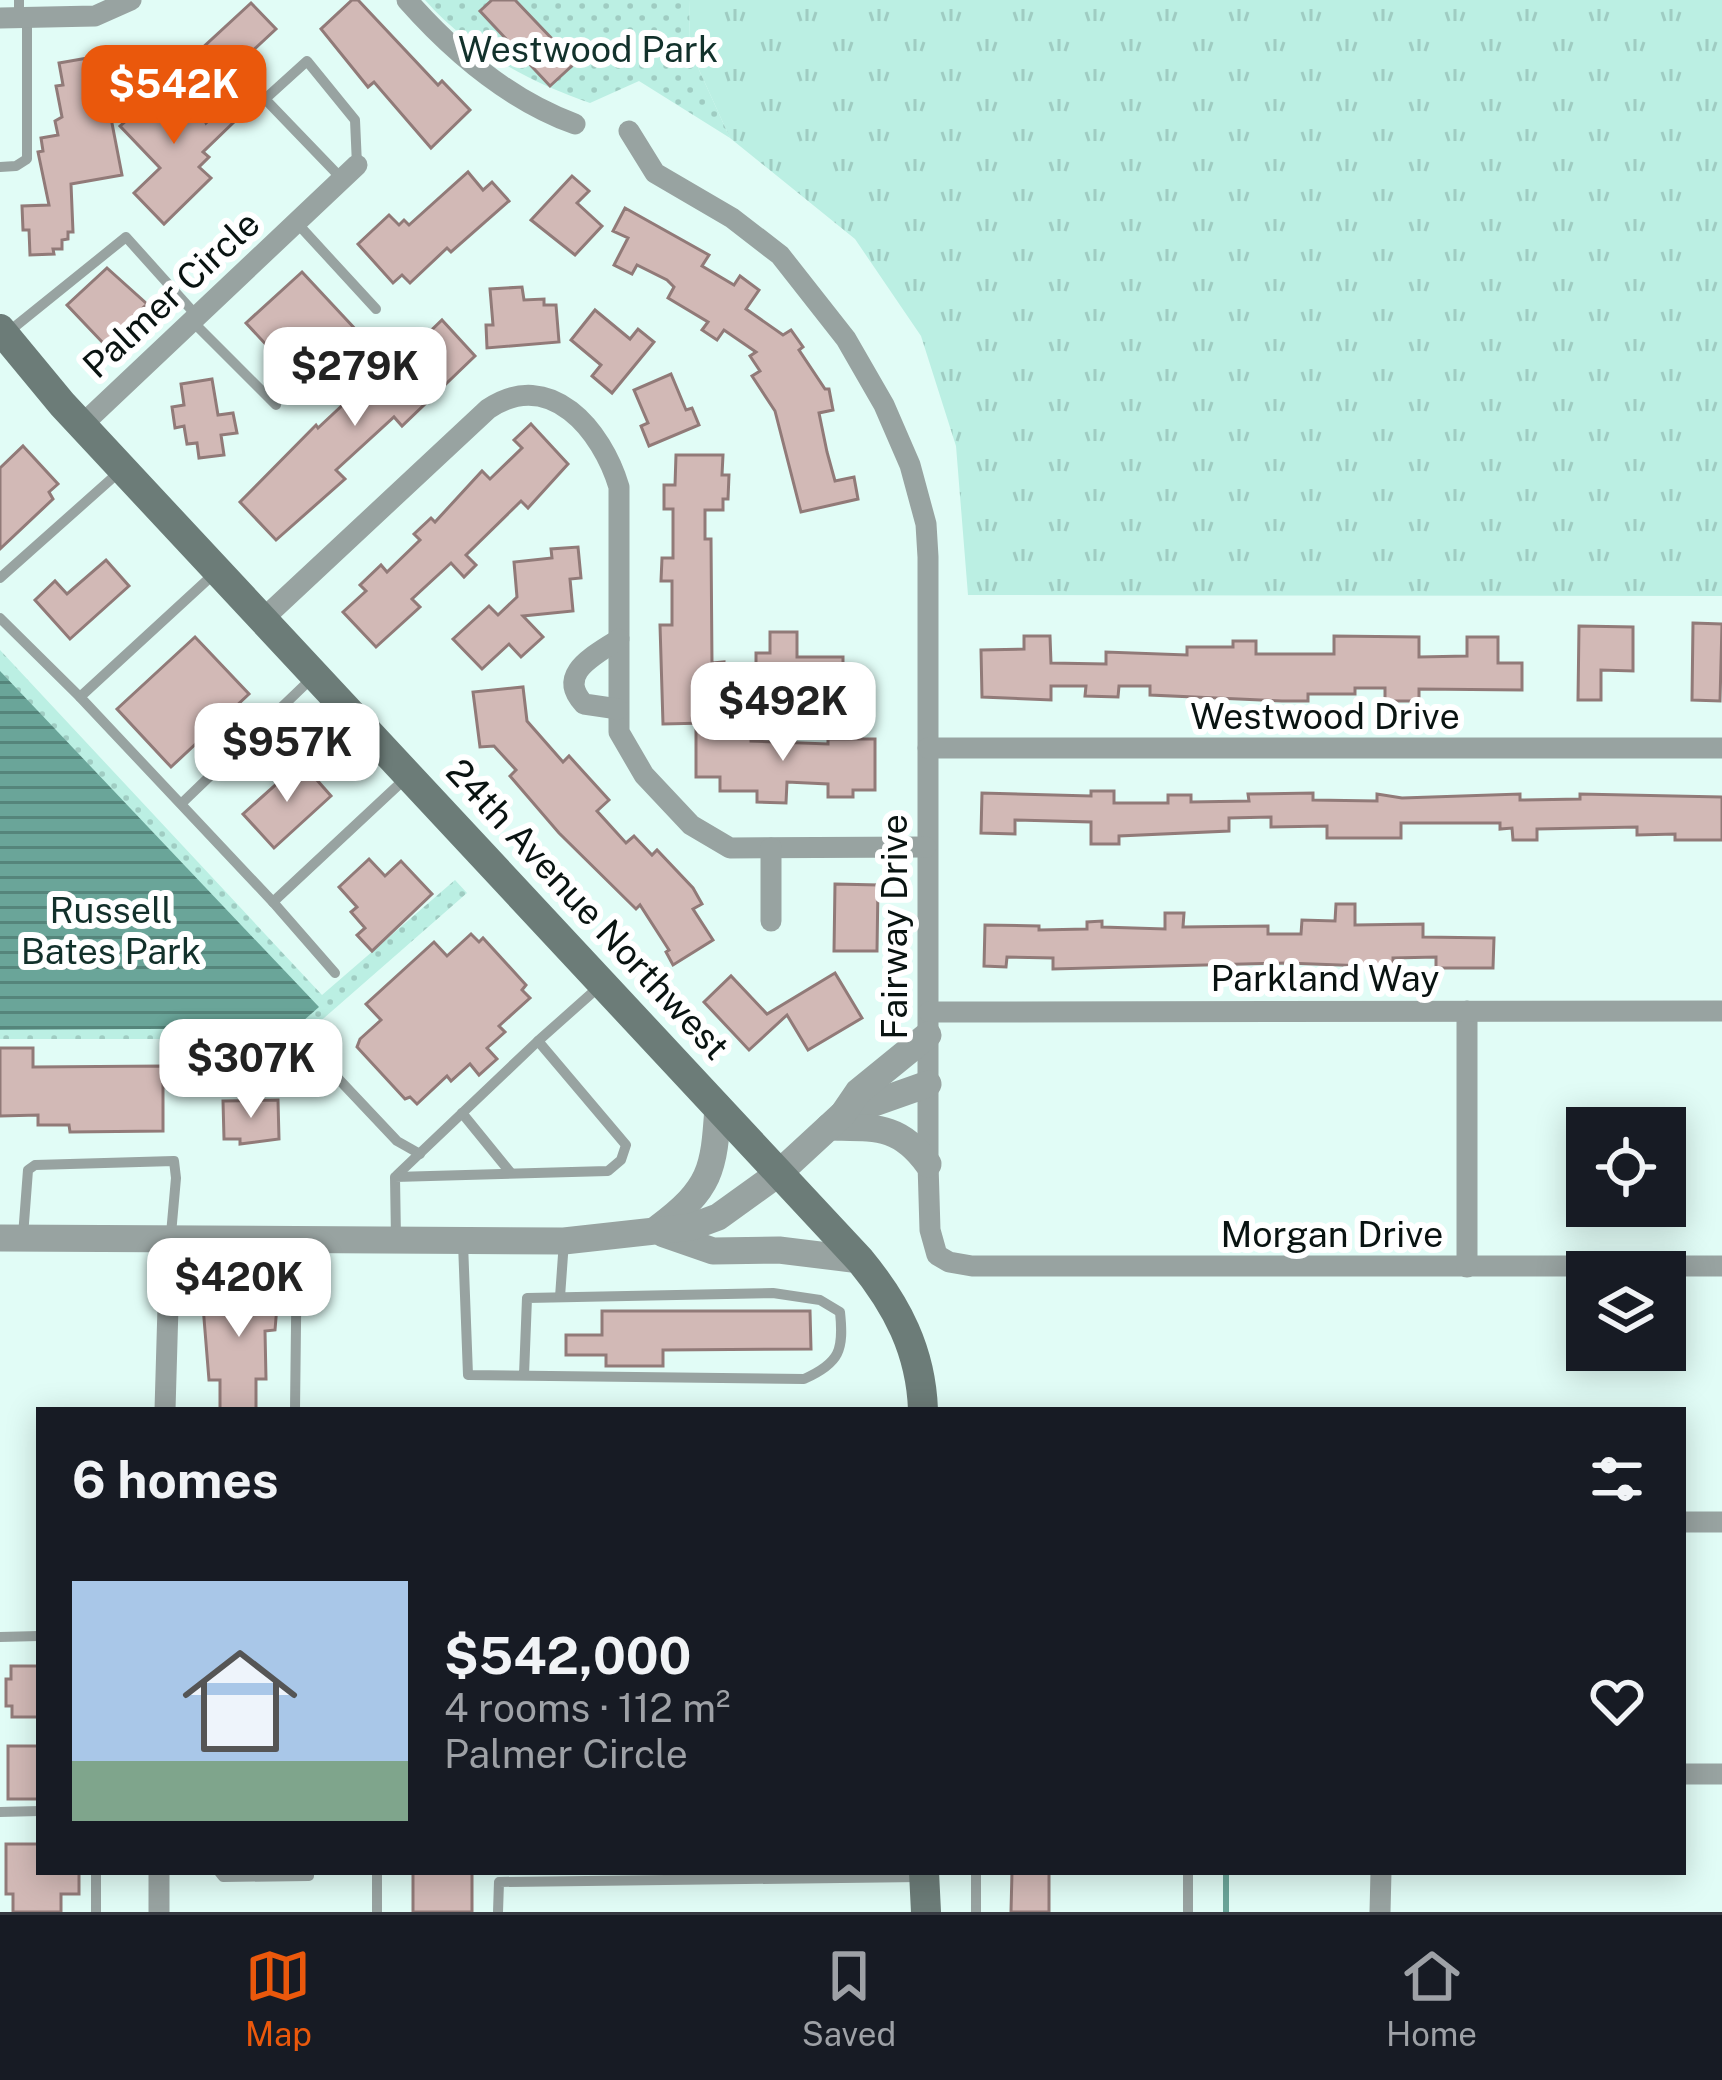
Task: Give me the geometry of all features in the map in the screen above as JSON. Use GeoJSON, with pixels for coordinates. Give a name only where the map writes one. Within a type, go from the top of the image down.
{"type":"FeatureCollection","features":[{"type":"Feature","properties":{"kind":"main road","name":"24th Avenue Northwest"},"geometry":{"type":"LineString","coordinates":[[2,332],[49,389],[886,1291],[902,1319],[921,1378],[923,1407]]}},
{"type":"Feature","properties":{"kind":"main road"},"geometry":{"type":"LineString","coordinates":[[925,1875],[926,1912]]}},
{"type":"Feature","properties":{"kind":"street"},"geometry":{"type":"LineString","coordinates":[[17,14],[84,9],[108,13],[131,0]]}},
{"type":"Feature","properties":{"kind":"street"},"geometry":{"type":"LineString","coordinates":[[407,0],[494,81],[575,124]]}},
{"type":"Feature","properties":{"kind":"street","name":"Fairway Drive"},"geometry":{"type":"LineString","coordinates":[[629,131],[655,173],[732,218],[780,255],[846,339],[884,405],[910,465],[926,524],[929,1230],[942,1260]]}},
{"type":"Feature","properties":{"kind":"street","name":"Palmer Circle"},"geometry":{"type":"LineString","coordinates":[[84,423],[350,172]]}},
{"type":"Feature","properties":{"kind":"street"},"geometry":{"type":"LineString","coordinates":[[263,619],[488,409],[512,394],[550,397],[596,440],[614,470],[620,502],[619,732],[632,759],[691,825],[730,848],[926,847]]}},
{"type":"Feature","properties":{"kind":"street"},"geometry":{"type":"LineString","coordinates":[[618,709],[584,704],[576,695],[573,675],[619,639]]}},
{"type":"Feature","properties":{"kind":"street","name":"Westwood Drive"},"geometry":{"type":"LineString","coordinates":[[928,748],[1722,748]]}},
{"type":"Feature","properties":{"kind":"street"},"geometry":{"type":"LineString","coordinates":[[771,848],[771,921]]}},
{"type":"Feature","properties":{"kind":"street"},"geometry":{"type":"LineString","coordinates":[[1467,1011],[1467,1267]]}},
{"type":"Feature","properties":{"kind":"street","name":"Parkland Way"},"geometry":{"type":"LineString","coordinates":[[928,1024],[1467,1011],[1722,1011]]}},
{"type":"Feature","properties":{"kind":"street"},"geometry":{"type":"LineString","coordinates":[[11,1238],[564,1241],[706,1222],[779,1173],[928,1024]]}},
{"type":"Feature","properties":{"kind":"street"},"geometry":{"type":"LineString","coordinates":[[836,1120],[928,1084]]}},
{"type":"Feature","properties":{"kind":"street"},"geometry":{"type":"LineString","coordinates":[[655,1231],[706,1184],[714,1160],[718,1106]]}},
{"type":"Feature","properties":{"kind":"street"},"geometry":{"type":"LineString","coordinates":[[836,1120],[892,1131],[914,1144],[928,1164]]}},
{"type":"Feature","properties":{"kind":"street"},"geometry":{"type":"LineString","coordinates":[[655,1231],[713,1251],[778,1250],[860,1261]]}},
{"type":"Feature","properties":{"kind":"street"},"geometry":{"type":"LineString","coordinates":[[165,1407],[170,1238]]}},
{"type":"Feature","properties":{"kind":"street","name":"Morgan Drive"},"geometry":{"type":"LineString","coordinates":[[942,1260],[972,1266],[1722,1266]]}},
{"type":"Feature","properties":{"kind":"street"},"geometry":{"type":"LineString","coordinates":[[1686,1522],[1722,1522]]}},
{"type":"Feature","properties":{"kind":"street"},"geometry":{"type":"LineString","coordinates":[[1686,1774],[1722,1774]]}},
{"type":"Feature","properties":{"kind":"street"},"geometry":{"type":"LineString","coordinates":[[159,1875],[159,1912]]}},
{"type":"Feature","properties":{"kind":"street"},"geometry":{"type":"LineString","coordinates":[[1380,1912],[1381,1875]]}},
{"type":"Feature","properties":{"kind":"lane"},"geometry":{"type":"LineString","coordinates":[[0,167],[23,164],[27,159],[17,14]]}},
{"type":"Feature","properties":{"kind":"lane"},"geometry":{"type":"LineString","coordinates":[[308,61],[355,120],[350,172],[265,99],[308,61]]}},
{"type":"Feature","properties":{"kind":"lane"},"geometry":{"type":"LineString","coordinates":[[296,222],[376,309]]}},
{"type":"Feature","properties":{"kind":"lane"},"geometry":{"type":"LineString","coordinates":[[2,332],[126,237],[276,405]]}},
{"type":"Feature","properties":{"kind":"lane"},"geometry":{"type":"LineString","coordinates":[[0,578],[124,468]]}},
{"type":"Feature","properties":{"kind":"lane"},"geometry":{"type":"LineString","coordinates":[[80,697],[218,570]]}},
{"type":"Feature","properties":{"kind":"lane"},"geometry":{"type":"LineString","coordinates":[[0,618],[182,803],[335,973]]}},
{"type":"Feature","properties":{"kind":"lane"},"geometry":{"type":"LineString","coordinates":[[182,803],[316,674]]}},
{"type":"Feature","properties":{"kind":"lane"},"geometry":{"type":"LineString","coordinates":[[273,902],[409,774]]}},
{"type":"Feature","properties":{"kind":"lane"},"geometry":{"type":"LineString","coordinates":[[396,1239],[395,1177],[603,982]]}},
{"type":"Feature","properties":{"kind":"lane"},"geometry":{"type":"LineString","coordinates":[[395,1177],[608,1171],[621,1160],[626,1145],[538,1041]]}},
{"type":"Feature","properties":{"kind":"lane"},"geometry":{"type":"LineString","coordinates":[[331,1070],[397,1141],[420,1154]]}},
{"type":"Feature","properties":{"kind":"lane"},"geometry":{"type":"LineString","coordinates":[[461,1112],[510,1172]]}},
{"type":"Feature","properties":{"kind":"lane"},"geometry":{"type":"LineString","coordinates":[[11,1238],[28,1170],[35,1165],[174,1161],[170,1238]]}},
{"type":"Feature","properties":{"kind":"lane"},"geometry":{"type":"LineString","coordinates":[[296,1407],[297,1238]]}},
{"type":"Feature","properties":{"kind":"lane"},"geometry":{"type":"LineString","coordinates":[[464,1240],[467,1375],[804,1379],[828,1369],[843,1344],[840,1312],[820,1300],[773,1293],[527,1298],[524,1375]]}},
{"type":"Feature","properties":{"kind":"lane"},"geometry":{"type":"LineString","coordinates":[[560,1298],[564,1241]]}},
{"type":"Feature","properties":{"kind":"lane"},"geometry":{"type":"LineString","coordinates":[[0,1636],[36,1636]]}},
{"type":"Feature","properties":{"kind":"lane"},"geometry":{"type":"LineString","coordinates":[[0,1812],[36,1811]]}},
{"type":"Feature","properties":{"kind":"lane"},"geometry":{"type":"LineString","coordinates":[[96,1875],[96,1912]]}},
{"type":"Feature","properties":{"kind":"lane"},"geometry":{"type":"LineString","coordinates":[[222,1875],[309,1875]]}},
{"type":"Feature","properties":{"kind":"lane"},"geometry":{"type":"LineString","coordinates":[[377,1875],[377,1912]]}},
{"type":"Feature","properties":{"kind":"lane"},"geometry":{"type":"LineString","coordinates":[[498,1912],[499,1882],[872,1875]]}},
{"type":"Feature","properties":{"kind":"lane"},"geometry":{"type":"LineString","coordinates":[[976,1875],[976,1912]]}},
{"type":"Feature","properties":{"kind":"lane"},"geometry":{"type":"LineString","coordinates":[[1188,1875],[1188,1912]]}},
{"type":"Feature","properties":{"kind":"green space","name":"Westwood Park"},"geometry":{"type":"Polygon","coordinates":[[[425,0],[689,0],[690,50],[730,138],[639,81],[590,103],[545,85],[480,49],[425,0]]]}},
{"type":"Feature","properties":{"kind":"green space"},"geometry":{"type":"Polygon","coordinates":[[[689,0],[1722,0],[1722,596],[968,595],[956,446],[921,336],[855,239],[730,138],[690,50],[689,0]]]}},
{"type":"Feature","properties":{"kind":"green space","name":"Russell Bates Park"},"geometry":{"type":"Polygon","coordinates":[[[0,650],[322,995],[455,880],[467,893],[300,1039],[0,1039],[0,650]]]}},
{"type":"Feature","properties":{"kind":"shaded area","name":"Russell Bates Park"},"geometry":{"type":"Polygon","coordinates":[[[0,671],[319,1007],[295,1028],[0,1030],[0,671]]]}},
{"type":"Feature","properties":{"kind":"building"},"geometry":{"type":"Polygon","coordinates":[[[352,0],[358,0],[438,85],[442,81],[470,110],[431,148],[374,82],[368,87],[321,29],[352,0]]]}},
{"type":"Feature","properties":{"kind":"building"},"geometry":{"type":"Polygon","coordinates":[[[492,0],[515,0],[575,63],[550,86],[480,11],[492,0]]]}},
{"type":"Feature","properties":{"kind":"building"},"geometry":{"type":"Polygon","coordinates":[[[251,3],[276,29],[220,81],[198,58],[198,52],[251,3]]]}},
{"type":"Feature","properties":{"kind":"building"},"geometry":{"type":"Polygon","coordinates":[[[99,56],[122,175],[71,184],[73,232],[62,240],[62,249],[53,249],[54,254],[30,255],[22,206],[49,205],[38,152],[43,151],[41,138],[58,135],[55,121],[62,117],[56,86],[63,85],[59,63],[99,56]]]}},
{"type":"Feature","properties":{"kind":"building"},"geometry":{"type":"Polygon","coordinates":[[[184,79],[206,123],[223,107],[236,120],[203,152],[209,157],[199,167],[211,178],[164,224],[134,193],[160,168],[120,126],[161,90],[184,79]]]}},
{"type":"Feature","properties":{"kind":"building"},"geometry":{"type":"Polygon","coordinates":[[[468,172],[483,190],[492,182],[509,201],[410,283],[402,275],[393,283],[358,244],[389,215],[399,225],[404,220],[409,225],[468,172]]]}},
{"type":"Feature","properties":{"kind":"building"},"geometry":{"type":"Polygon","coordinates":[[[572,176],[589,191],[577,203],[602,226],[575,255],[531,220],[572,176]]]}},
{"type":"Feature","properties":{"kind":"building"},"geometry":{"type":"Polygon","coordinates":[[[625,208],[709,255],[702,266],[734,285],[740,276],[759,290],[746,309],[783,335],[791,330],[803,347],[799,350],[829,389],[833,410],[819,413],[827,452],[835,481],[854,477],[858,499],[801,512],[775,411],[752,376],[760,371],[750,356],[756,352],[724,330],[717,340],[702,330],[708,322],[668,298],[674,287],[667,280],[637,265],[632,274],[614,265],[628,238],[613,231],[625,208]]]}},
{"type":"Feature","properties":{"kind":"building"},"geometry":{"type":"Polygon","coordinates":[[[107,268],[147,304],[104,344],[67,305],[107,268]]]}},
{"type":"Feature","properties":{"kind":"building"},"geometry":{"type":"Polygon","coordinates":[[[302,272],[357,331],[328,359],[310,340],[284,364],[246,323],[302,272]]]}},
{"type":"Feature","properties":{"kind":"building"},"geometry":{"type":"Polygon","coordinates":[[[522,287],[524,300],[544,299],[544,305],[556,305],[559,342],[487,348],[486,325],[493,325],[490,289],[522,287]]]}},
{"type":"Feature","properties":{"kind":"building"},"geometry":{"type":"Polygon","coordinates":[[[595,310],[630,339],[638,329],[654,342],[612,393],[592,376],[601,365],[571,340],[595,310]]]}},
{"type":"Feature","properties":{"kind":"building"},"geometry":{"type":"Polygon","coordinates":[[[442,320],[475,356],[402,426],[394,417],[336,470],[345,479],[276,540],[240,502],[316,425],[318,428],[363,386],[367,391],[406,355],[397,345],[408,334],[417,344],[442,320]]]}},
{"type":"Feature","properties":{"kind":"building"},"geometry":{"type":"Polygon","coordinates":[[[671,374],[686,410],[692,408],[699,425],[649,446],[641,426],[648,423],[634,390],[671,374]]]}},
{"type":"Feature","properties":{"kind":"building"},"geometry":{"type":"Polygon","coordinates":[[[212,379],[218,415],[233,413],[237,433],[221,435],[224,455],[199,458],[197,443],[187,444],[184,426],[175,428],[172,407],[184,405],[181,384],[212,379]]]}},
{"type":"Feature","properties":{"kind":"building"},"geometry":{"type":"Polygon","coordinates":[[[531,424],[568,464],[528,508],[521,501],[466,555],[476,565],[464,577],[451,563],[412,599],[420,607],[376,647],[343,612],[366,591],[360,585],[381,565],[387,572],[420,540],[414,534],[431,518],[435,522],[482,471],[490,479],[522,448],[514,440],[531,424]]]}},
{"type":"Feature","properties":{"kind":"building"},"geometry":{"type":"Polygon","coordinates":[[[23,446],[58,484],[49,492],[53,499],[0,549],[0,468],[23,446]]]}},
{"type":"Feature","properties":{"kind":"building"},"geometry":{"type":"Polygon","coordinates":[[[676,455],[723,455],[722,475],[729,475],[723,510],[705,510],[705,539],[711,539],[712,663],[724,662],[724,692],[705,692],[706,723],[663,724],[660,625],[672,625],[672,581],[661,581],[662,558],[673,558],[673,509],[664,509],[664,485],[675,485],[676,455]]]}},
{"type":"Feature","properties":{"kind":"building"},"geometry":{"type":"Polygon","coordinates":[[[578,547],[581,578],[570,579],[573,611],[523,616],[543,637],[521,657],[509,644],[482,669],[453,639],[489,606],[498,615],[517,597],[514,562],[552,558],[551,549],[578,547]]]}},
{"type":"Feature","properties":{"kind":"building"},"geometry":{"type":"Polygon","coordinates":[[[106,560],[129,586],[70,639],[35,600],[55,581],[67,594],[106,560]]]}},
{"type":"Feature","properties":{"kind":"building"},"geometry":{"type":"Polygon","coordinates":[[[1693,623],[1722,624],[1720,701],[1692,700],[1693,623]]]}},
{"type":"Feature","properties":{"kind":"building"},"geometry":{"type":"Polygon","coordinates":[[[1579,626],[1633,627],[1633,671],[1601,670],[1601,700],[1578,700],[1579,626]]]}},
{"type":"Feature","properties":{"kind":"building"},"geometry":{"type":"Polygon","coordinates":[[[770,632],[797,632],[797,657],[843,657],[843,689],[756,689],[756,653],[770,653],[770,632]]]}},
{"type":"Feature","properties":{"kind":"building"},"geometry":{"type":"Polygon","coordinates":[[[1024,636],[1050,636],[1051,663],[1106,664],[1106,652],[1187,655],[1187,647],[1233,647],[1233,641],[1256,641],[1256,654],[1334,654],[1334,636],[1419,637],[1419,657],[1467,656],[1467,637],[1498,637],[1498,663],[1522,663],[1522,690],[1419,689],[1419,701],[1385,701],[1385,688],[1355,688],[1355,694],[1308,694],[1308,701],[1282,701],[1150,695],[1150,686],[1119,686],[1118,697],[1085,696],[1086,686],[1051,686],[1051,700],[982,697],[981,650],[1024,649],[1024,636]]]}},
{"type":"Feature","properties":{"kind":"building"},"geometry":{"type":"Polygon","coordinates":[[[195,637],[249,694],[171,767],[117,709],[195,637]]]}},
{"type":"Feature","properties":{"kind":"building"},"geometry":{"type":"Polygon","coordinates":[[[523,687],[527,721],[563,762],[569,756],[609,800],[597,811],[626,843],[634,836],[652,855],[657,850],[693,888],[702,904],[693,909],[713,940],[673,965],[669,950],[640,905],[636,909],[559,833],[510,776],[516,770],[494,746],[480,747],[473,692],[523,687]]]}},
{"type":"Feature","properties":{"kind":"building"},"geometry":{"type":"Polygon","coordinates":[[[696,727],[751,728],[751,741],[828,744],[828,739],[875,739],[875,790],[853,790],[853,797],[828,797],[828,784],[787,782],[786,803],[757,802],[757,791],[720,791],[720,777],[696,777],[696,727]]]}},
{"type":"Feature","properties":{"kind":"building"},"geometry":{"type":"Polygon","coordinates":[[[301,762],[331,796],[274,848],[243,814],[301,762]]]}},
{"type":"Feature","properties":{"kind":"building"},"geometry":{"type":"Polygon","coordinates":[[[1091,791],[1114,791],[1114,803],[1168,803],[1168,795],[1191,795],[1191,802],[1249,801],[1248,794],[1313,793],[1313,800],[1377,801],[1377,794],[1402,798],[1520,794],[1520,800],[1580,799],[1580,794],[1722,797],[1722,840],[1637,835],[1637,827],[1537,829],[1537,840],[1513,840],[1512,828],[1500,829],[1500,823],[1401,823],[1401,838],[1327,838],[1327,826],[1271,827],[1271,817],[1229,818],[1229,831],[1119,836],[1119,844],[1091,844],[1091,822],[1015,820],[1015,834],[981,833],[982,793],[1091,796],[1091,791]]]}},
{"type":"Feature","properties":{"kind":"building"},"geometry":{"type":"Polygon","coordinates":[[[369,859],[385,876],[401,861],[432,894],[372,951],[357,935],[365,928],[351,912],[357,907],[339,887],[369,859]]]}},
{"type":"Feature","properties":{"kind":"building"},"geometry":{"type":"Polygon","coordinates":[[[835,884],[878,885],[877,951],[834,951],[835,884]]]}},
{"type":"Feature","properties":{"kind":"building"},"geometry":{"type":"Polygon","coordinates":[[[1336,904],[1355,904],[1355,925],[1423,924],[1423,937],[1494,938],[1493,968],[1436,968],[1436,957],[1393,958],[1393,967],[1286,963],[1053,969],[1053,958],[1007,957],[1006,967],[984,966],[985,925],[1087,929],[1087,922],[1102,921],[1102,927],[1165,929],[1165,913],[1184,913],[1183,927],[1268,926],[1268,934],[1301,934],[1302,920],[1335,921],[1336,904]]]}},
{"type":"Feature","properties":{"kind":"building"},"geometry":{"type":"Polygon","coordinates":[[[471,934],[479,942],[483,938],[526,985],[522,990],[530,998],[499,1026],[505,1032],[487,1048],[497,1059],[479,1075],[470,1064],[451,1081],[447,1076],[417,1104],[410,1097],[405,1099],[357,1047],[381,1020],[366,1004],[434,942],[447,956],[471,934]]]}},
{"type":"Feature","properties":{"kind":"building"},"geometry":{"type":"Polygon","coordinates":[[[835,973],[862,1018],[808,1050],[787,1015],[749,1050],[704,1002],[731,976],[767,1014],[835,973]]]}},
{"type":"Feature","properties":{"kind":"building"},"geometry":{"type":"Polygon","coordinates":[[[0,1048],[33,1048],[33,1067],[163,1066],[163,1131],[70,1132],[69,1125],[38,1125],[38,1115],[0,1116],[0,1048]]]}},
{"type":"Feature","properties":{"kind":"building"},"geometry":{"type":"Polygon","coordinates":[[[278,1100],[279,1139],[240,1144],[240,1139],[224,1139],[223,1101],[278,1100]]]}},
{"type":"Feature","properties":{"kind":"building"},"geometry":{"type":"Polygon","coordinates":[[[273,1281],[273,1294],[278,1294],[275,1330],[265,1331],[266,1379],[256,1379],[256,1407],[220,1407],[220,1380],[209,1380],[203,1306],[212,1305],[212,1289],[233,1289],[232,1282],[273,1281]]]}},
{"type":"Feature","properties":{"kind":"building"},"geometry":{"type":"Polygon","coordinates":[[[602,1311],[810,1311],[811,1349],[663,1350],[663,1366],[606,1366],[606,1355],[566,1355],[566,1335],[602,1335],[602,1311]]]}},
{"type":"Feature","properties":{"kind":"building"},"geometry":{"type":"Polygon","coordinates":[[[11,1666],[36,1666],[36,1717],[12,1717],[12,1706],[6,1706],[6,1679],[11,1679],[11,1666]]]}},
{"type":"Feature","properties":{"kind":"building"},"geometry":{"type":"Polygon","coordinates":[[[8,1746],[36,1746],[36,1799],[8,1799],[8,1746]]]}},
{"type":"Feature","properties":{"kind":"building"},"geometry":{"type":"Polygon","coordinates":[[[6,1844],[36,1844],[36,1875],[79,1875],[79,1894],[61,1894],[61,1912],[13,1912],[13,1894],[6,1894],[6,1844]]]}},
{"type":"Feature","properties":{"kind":"building"},"geometry":{"type":"Polygon","coordinates":[[[413,1875],[472,1875],[472,1912],[413,1912],[413,1875]]]}},
{"type":"Feature","properties":{"kind":"building"},"geometry":{"type":"Polygon","coordinates":[[[1012,1875],[1049,1875],[1049,1912],[1011,1912],[1012,1875]]]}},
{"type":"Feature","properties":{"kind":"waterway"},"geometry":{"type":"LineString","coordinates":[[1226,1875],[1226,1912]]}}]}
